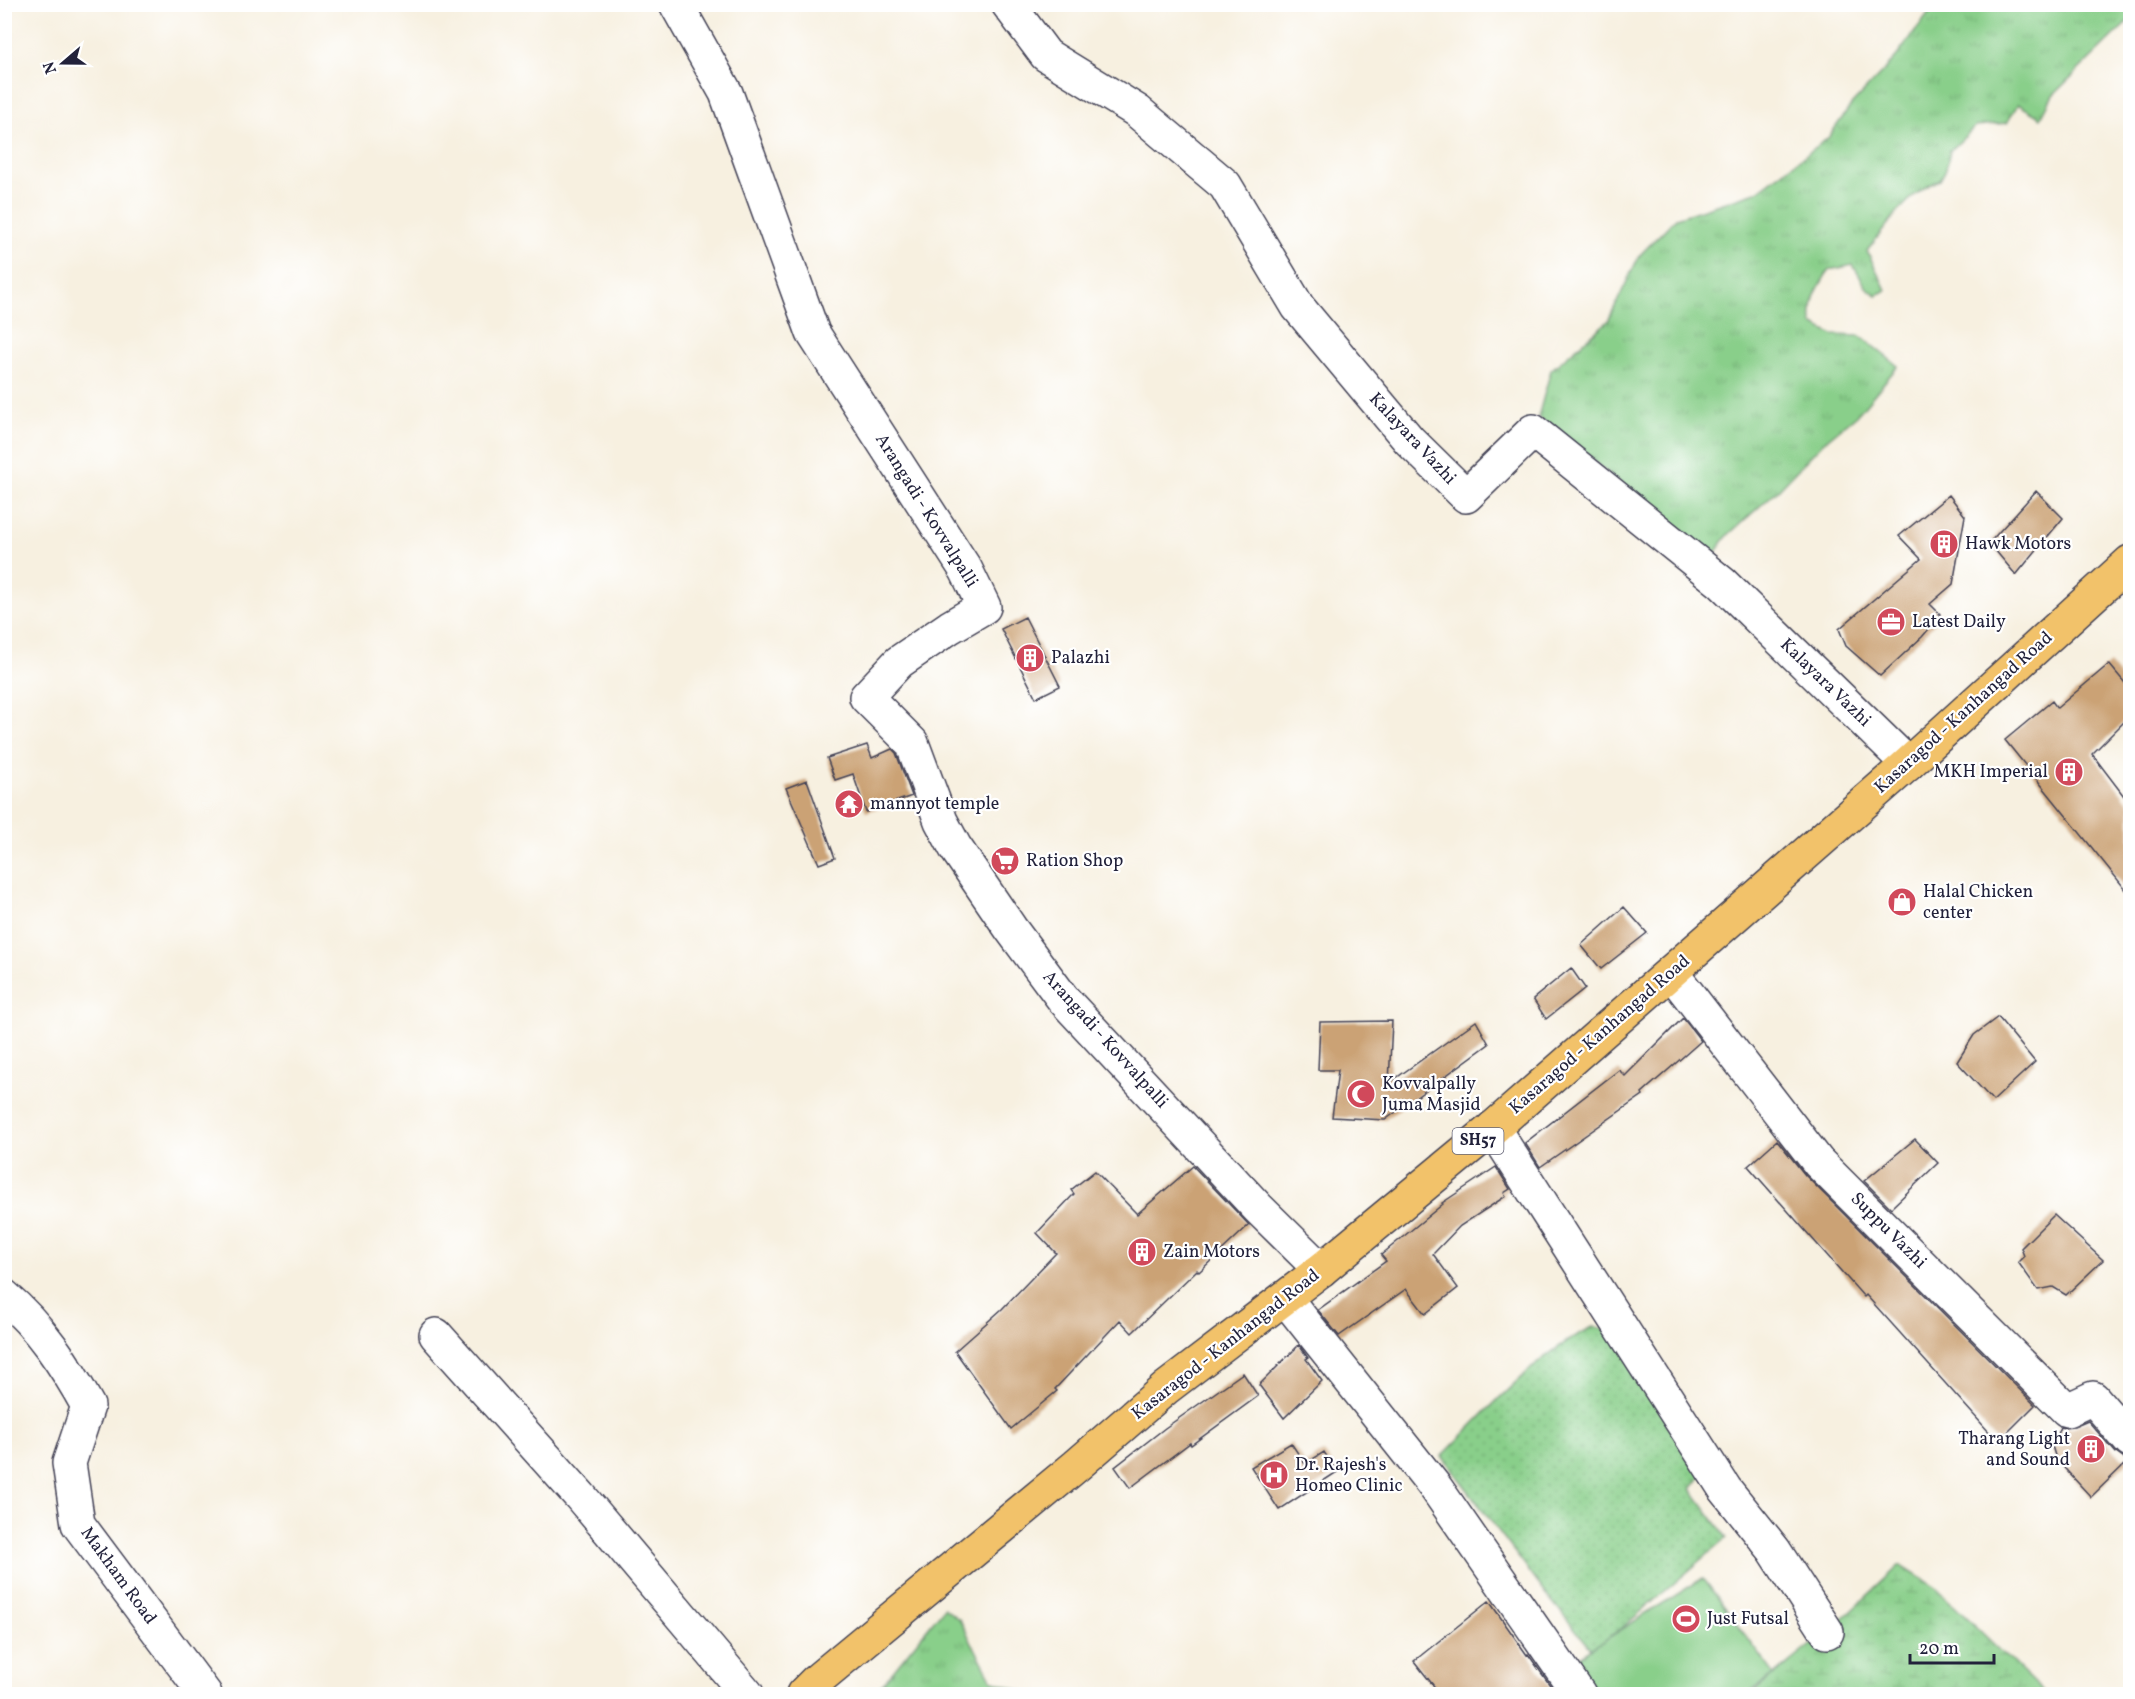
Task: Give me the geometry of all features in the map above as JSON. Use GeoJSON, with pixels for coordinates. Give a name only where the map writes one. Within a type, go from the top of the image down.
{"type":"FeatureCollection","features":[{"type":"Feature","properties":{"kind":"main road","name":"Kasaragod - Kanhangad Road"},"geometry":{"type":"LineString","coordinates":[[803,1695],[816,1681],[1076,1466],[1166,1388],[1321,1270],[1493,1128],[1908,764],[2130,562]]}},
{"type":"Feature","properties":{"kind":"street","name":"Arangadi - Kovvalpalli"},"geometry":{"type":"LineString","coordinates":[[676,4],[726,93],[813,333],[966,570],[984,608],[950,627],[899,662],[866,697],[912,743],[941,821],[955,847],[1011,930],[1063,999],[1258,1208],[1321,1270]]}},
{"type":"Feature","properties":{"kind":"street","name":"Kalayara Vazhi"},"geometry":{"type":"LineString","coordinates":[[1008,4],[1046,55],[1137,111],[1225,185],[1298,307],[1409,440],[1466,496],[1533,431],[1722,583],[1908,764]]}},
{"type":"Feature","properties":{"kind":"street","name":"Suppu Vazhi"},"geometry":{"type":"LineString","coordinates":[[1671,972],[1818,1162],[2067,1410],[2093,1398],[2130,1442]]}},
{"type":"Feature","properties":{"kind":"street"},"geometry":{"type":"LineString","coordinates":[[1493,1128],[1725,1489],[1773,1550],[1827,1632]]}},
{"type":"Feature","properties":{"kind":"street","name":"Makham Road"},"geometry":{"type":"LineString","coordinates":[[4,1296],[21,1310],[66,1367],[88,1406],[69,1463],[78,1524],[205,1695]]}},
{"type":"Feature","properties":{"kind":"street"},"geometry":{"type":"LineString","coordinates":[[1285,1298],[1436,1488],[1579,1695]]}},
{"type":"Feature","properties":{"kind":"street"},"geometry":{"type":"LineString","coordinates":[[436,1335],[580,1496],[747,1695]]}},
{"type":"Feature","properties":{"kind":"green space"},"geometry":{"type":"Polygon","coordinates":[[[1935,5],[2130,5],[2130,20],[2053,95],[2041,118],[2018,104],[2007,123],[1976,126],[1950,151],[1946,169],[1940,180],[1918,192],[1908,201],[1867,251],[1886,290],[1877,295],[1866,287],[1853,265],[1829,270],[1815,296],[1812,324],[1833,335],[1860,336],[1898,366],[1857,415],[1822,444],[1779,489],[1728,535],[1712,557],[1538,417],[1551,370],[1608,321],[1639,256],[1676,218],[1756,192],[1828,138],[1852,104],[1893,61],[1935,5]]]}},
{"type":"Feature","properties":{"kind":"green space"},"geometry":{"type":"Polygon","coordinates":[[[1593,1327],[1613,1331],[1704,1472],[1691,1489],[1727,1538],[1594,1652],[1546,1594],[1442,1456],[1531,1368],[1571,1339],[1593,1327]]]}},
{"type":"Feature","properties":{"kind":"green space"},"geometry":{"type":"Polygon","coordinates":[[[1900,1565],[1935,1587],[2045,1694],[1751,1694],[1835,1626],[1900,1565]]]}},
{"type":"Feature","properties":{"kind":"green space","name":"Just Futsal"},"geometry":{"type":"Polygon","coordinates":[[[1703,1578],[1775,1675],[1746,1694],[1599,1694],[1573,1660],[1703,1578]]]}},
{"type":"Feature","properties":{"kind":"green space"},"geometry":{"type":"Polygon","coordinates":[[[944,1608],[960,1620],[992,1680],[1030,1694],[874,1694],[944,1608]]]}},
{"type":"Feature","properties":{"kind":"building"},"geometry":{"type":"Polygon","coordinates":[[[2036,491],[2063,518],[2016,575],[1989,543],[2036,491]]]}},
{"type":"Feature","properties":{"kind":"building"},"geometry":{"type":"Polygon","coordinates":[[[1949,495],[1965,516],[1953,584],[1930,604],[1941,615],[1922,637],[1880,676],[1846,646],[1839,629],[1921,559],[1899,536],[1949,495]]]}},
{"type":"Feature","properties":{"kind":"building","name":"Palazhi"},"geometry":{"type":"Polygon","coordinates":[[[1025,617],[1060,686],[1036,698],[1001,629],[1025,617]]]}},
{"type":"Feature","properties":{"kind":"building","name":"MKH Imperial"},"geometry":{"type":"Polygon","coordinates":[[[2109,664],[2130,689],[2130,716],[2092,754],[2130,804],[2130,895],[2005,740],[2052,701],[2057,708],[2109,664]]]}},
{"type":"Feature","properties":{"kind":"building"},"geometry":{"type":"Polygon","coordinates":[[[867,745],[872,758],[892,749],[896,753],[912,796],[866,812],[853,774],[835,780],[827,758],[867,745]]]}},
{"type":"Feature","properties":{"kind":"building"},"geometry":{"type":"Polygon","coordinates":[[[807,780],[835,858],[819,864],[786,788],[807,780]]]}},
{"type":"Feature","properties":{"kind":"building"},"geometry":{"type":"Polygon","coordinates":[[[1624,907],[1647,933],[1601,969],[1581,945],[1624,907]]]}},
{"type":"Feature","properties":{"kind":"building"},"geometry":{"type":"Polygon","coordinates":[[[1571,968],[1585,988],[1546,1019],[1533,999],[1571,968]]]}},
{"type":"Feature","properties":{"kind":"building"},"geometry":{"type":"Polygon","coordinates":[[[1998,1017],[2035,1062],[1993,1101],[1957,1062],[1974,1035],[1998,1017]]]}},
{"type":"Feature","properties":{"kind":"building"},"geometry":{"type":"Polygon","coordinates":[[[1683,1018],[1701,1041],[1642,1093],[1643,1095],[1540,1167],[1525,1143],[1619,1070],[1625,1076],[1683,1018]]]}},
{"type":"Feature","properties":{"kind":"building","name":"Kovvalpally Juma Masjid"},"geometry":{"type":"Polygon","coordinates":[[[1392,1021],[1389,1083],[1476,1021],[1489,1044],[1385,1120],[1332,1117],[1338,1070],[1318,1070],[1320,1022],[1392,1021]]]}},
{"type":"Feature","properties":{"kind":"building"},"geometry":{"type":"Polygon","coordinates":[[[1915,1139],[1938,1163],[1891,1208],[1864,1181],[1915,1139]]]}},
{"type":"Feature","properties":{"kind":"building"},"geometry":{"type":"Polygon","coordinates":[[[1777,1140],[1805,1175],[2035,1405],[1998,1442],[1866,1295],[1864,1297],[1748,1166],[1777,1140]]]}},
{"type":"Feature","properties":{"kind":"building"},"geometry":{"type":"Polygon","coordinates":[[[1193,1166],[1249,1225],[1199,1272],[1197,1270],[1132,1333],[1120,1320],[1055,1389],[1057,1391],[1011,1429],[955,1351],[1002,1309],[1056,1253],[1037,1233],[1074,1194],[1071,1190],[1095,1171],[1137,1214],[1193,1166]]]}},
{"type":"Feature","properties":{"kind":"building"},"geometry":{"type":"Polygon","coordinates":[[[1496,1167],[1510,1189],[1504,1193],[1506,1196],[1460,1226],[1433,1254],[1458,1288],[1425,1314],[1406,1289],[1339,1336],[1318,1310],[1386,1261],[1381,1255],[1442,1203],[1496,1167]]]}},
{"type":"Feature","properties":{"kind":"building"},"geometry":{"type":"Polygon","coordinates":[[[2054,1215],[2103,1260],[2066,1295],[2053,1287],[2038,1290],[2018,1262],[2024,1256],[2021,1248],[2054,1215]]]}},
{"type":"Feature","properties":{"kind":"building"},"geometry":{"type":"Polygon","coordinates":[[[1299,1345],[1322,1381],[1284,1418],[1259,1385],[1299,1345]]]}},
{"type":"Feature","properties":{"kind":"building"},"geometry":{"type":"Polygon","coordinates":[[[1243,1373],[1258,1396],[1130,1488],[1115,1467],[1165,1428],[1243,1373]]]}},
{"type":"Feature","properties":{"kind":"building","name":"Tharang Light and Sound"},"geometry":{"type":"Polygon","coordinates":[[[2088,1421],[2116,1453],[2123,1458],[2130,1459],[2091,1497],[2056,1459],[2052,1446],[2060,1427],[2074,1427],[2088,1421]]]}},
{"type":"Feature","properties":{"kind":"building"},"geometry":{"type":"Polygon","coordinates":[[[1291,1443],[1305,1464],[1324,1452],[1337,1472],[1279,1510],[1251,1467],[1291,1443]]]}},
{"type":"Feature","properties":{"kind":"building"},"geometry":{"type":"Polygon","coordinates":[[[1489,1601],[1557,1695],[1441,1695],[1414,1661],[1489,1601]]]}},
{"type":"Feature","properties":{"kind":"place","name":"Hawk Motors"},"geometry":{"type":"Point","coordinates":[1944,544]}},
{"type":"Feature","properties":{"kind":"place","name":"Latest Daily"},"geometry":{"type":"Point","coordinates":[1891,622]}},
{"type":"Feature","properties":{"kind":"place","name":"Palazhi"},"geometry":{"type":"Point","coordinates":[1030,658]}},
{"type":"Feature","properties":{"kind":"place","name":"MKH Imperial"},"geometry":{"type":"Point","coordinates":[2069,772]}},
{"type":"Feature","properties":{"kind":"place","name":"mannyot temple"},"geometry":{"type":"Point","coordinates":[849,804]}},
{"type":"Feature","properties":{"kind":"place","name":"Ration Shop"},"geometry":{"type":"Point","coordinates":[1005,861]}},
{"type":"Feature","properties":{"kind":"place","name":"Halal Chicken center"},"geometry":{"type":"Point","coordinates":[1902,902]}},
{"type":"Feature","properties":{"kind":"place","name":"Kovvalpally Juma Masjid"},"geometry":{"type":"Point","coordinates":[1361,1094]}},
{"type":"Feature","properties":{"kind":"place","name":"Zain Motors"},"geometry":{"type":"Point","coordinates":[1142,1252]}},
{"type":"Feature","properties":{"kind":"place","name":"Tharang Light and Sound"},"geometry":{"type":"Point","coordinates":[2091,1449]}},
{"type":"Feature","properties":{"kind":"place","name":"Dr. Rajesh's Homeo Clinic"},"geometry":{"type":"Point","coordinates":[1274,1475]}},
{"type":"Feature","properties":{"kind":"place","name":"Just Futsal"},"geometry":{"type":"Point","coordinates":[1686,1619]}}]}
